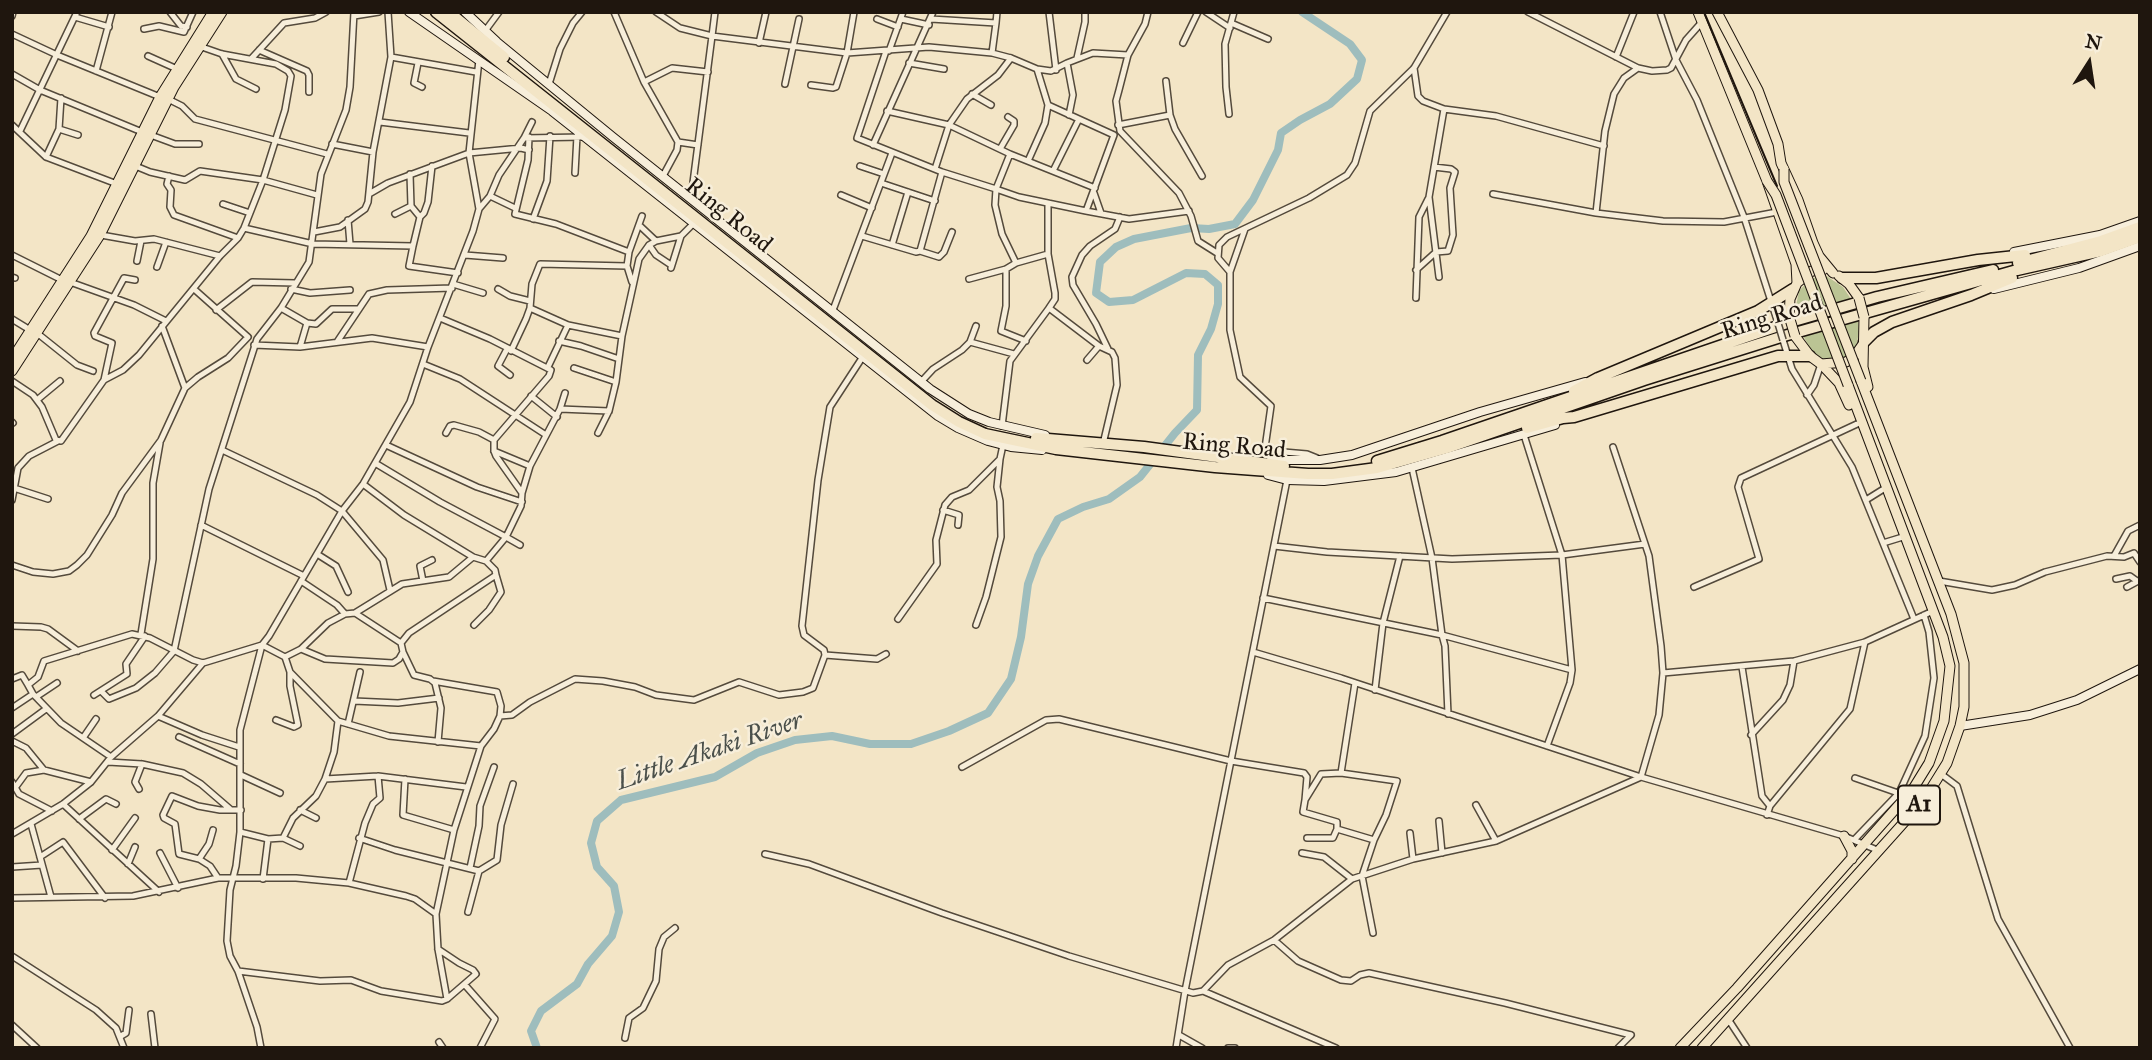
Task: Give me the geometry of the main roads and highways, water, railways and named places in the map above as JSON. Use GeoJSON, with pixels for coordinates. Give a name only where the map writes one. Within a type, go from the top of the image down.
{"type":"FeatureCollection","features":[{"type":"Feature","properties":{"kind":"highway","name":"Ring Road"},"geometry":{"type":"LineString","coordinates":[[436,12],[932,405],[985,434],[1057,444],[1308,474],[1359,471],[1402,463],[1784,335],[1930,294],[2101,251],[2140,237]]}},
{"type":"Feature","properties":{"kind":"highway","name":"Ring Road"},"geometry":{"type":"LineString","coordinates":[[449,12],[933,398],[979,425],[1057,444],[1103,444],[1144,453]]}},
{"type":"Feature","properties":{"kind":"highway","name":"Ring Road"},"geometry":{"type":"LineString","coordinates":[[1251,466],[1308,468],[1356,465],[1400,455],[1787,323],[1877,297],[2076,248],[2140,227]]}},
{"type":"Feature","properties":{"kind":"highway"},"geometry":{"type":"LineString","coordinates":[[1837,276],[1876,278],[1978,260],[2007,259],[2076,248]]}},
{"type":"Feature","properties":{"kind":"highway"},"geometry":{"type":"LineString","coordinates":[[1864,342],[1874,332],[1892,322],[1971,295],[2054,262]]}},
{"type":"Feature","properties":{"kind":"highway"},"geometry":{"type":"LineString","coordinates":[[1555,401],[1598,378],[1750,315],[1795,286]]}},
{"type":"Feature","properties":{"kind":"highway"},"geometry":{"type":"LineString","coordinates":[[1447,448],[1574,417],[1788,355],[1810,356]]}},
{"type":"Feature","properties":{"kind":"main road"},"geometry":{"type":"LineString","coordinates":[[1717,12],[1758,90],[1784,169],[1819,256],[1837,276]]}},
{"type":"Feature","properties":{"kind":"main road"},"geometry":{"type":"LineString","coordinates":[[164,98],[177,69],[199,46],[214,13]]}},
{"type":"Feature","properties":{"kind":"main road"},"geometry":{"type":"LineString","coordinates":[[66,281],[100,235],[117,184],[214,13]]}},
{"type":"Feature","properties":{"kind":"main road"},"geometry":{"type":"LineString","coordinates":[[1700,17],[1767,181],[1796,264],[1795,286]]}},
{"type":"Feature","properties":{"kind":"main road"},"geometry":{"type":"LineString","coordinates":[[12,371],[103,222],[133,165],[145,133]]}},
{"type":"Feature","properties":{"kind":"main road"},"geometry":{"type":"LineString","coordinates":[[1784,169],[1784,182],[1907,501]]}},
{"type":"Feature","properties":{"kind":"main road"},"geometry":{"type":"LineString","coordinates":[[1767,181],[1776,195],[1891,503]]}},
{"type":"Feature","properties":{"kind":"main road"},"geometry":{"type":"LineString","coordinates":[[1795,286],[1812,271],[1820,270],[1837,276]]}},
{"type":"Feature","properties":{"kind":"main road","name":"A1"},"geometry":{"type":"LineString","coordinates":[[1702,1048],[1877,850],[1908,819],[1941,774],[1953,748],[1964,707],[1964,663],[1951,614],[1907,501],[1907,490],[1866,379],[1863,367],[1864,317],[1859,298],[1837,276]]}},
{"type":"Feature","properties":{"kind":"main road","name":"A1"},"geometry":{"type":"LineString","coordinates":[[1681,1048],[1852,859],[1902,794],[1923,775],[1938,741],[1947,710],[1950,666],[1933,610],[1906,536],[1882,490],[1839,383],[1810,356],[1795,336],[1789,316],[1795,286]]}},
{"type":"Feature","properties":{"kind":"main road"},"geometry":{"type":"LineString","coordinates":[[12,359],[34,332]]}},
{"type":"Feature","properties":{"kind":"main road"},"geometry":{"type":"LineString","coordinates":[[1821,364],[1837,365],[1846,362],[1859,351],[1864,342]]}},
{"type":"Feature","properties":{"kind":"main road"},"geometry":{"type":"LineString","coordinates":[[1844,836],[1852,851],[1852,859]]}},
{"type":"Feature","properties":{"kind":"waterway","name":"Little Akaki River"},"geometry":{"type":"LineString","coordinates":[[537,1048],[531,1031],[541,1011],[577,984],[588,964],[612,936],[619,912],[614,886],[597,867],[591,843],[597,821],[621,800],[715,777],[757,753],[795,740],[832,736],[870,744],[911,744],[949,731],[988,713],[1011,679],[1021,637],[1028,584],[1038,556],[1058,519],[1109,499],[1140,477],[1197,410],[1198,355],[1211,329],[1218,304],[1218,285],[1205,274],[1186,273],[1133,300],[1109,302],[1096,293],[1100,262],[1116,247],[1134,239],[1191,228],[1209,229],[1235,224],[1253,200],[1278,150],[1281,133],[1330,104],[1357,79],[1362,60],[1350,44],[1302,12]]}},
{"type":"Feature","properties":{"kind":"tram line"},"geometry":{"type":"LineString","coordinates":[[1704,12],[1777,186]]}}]}
